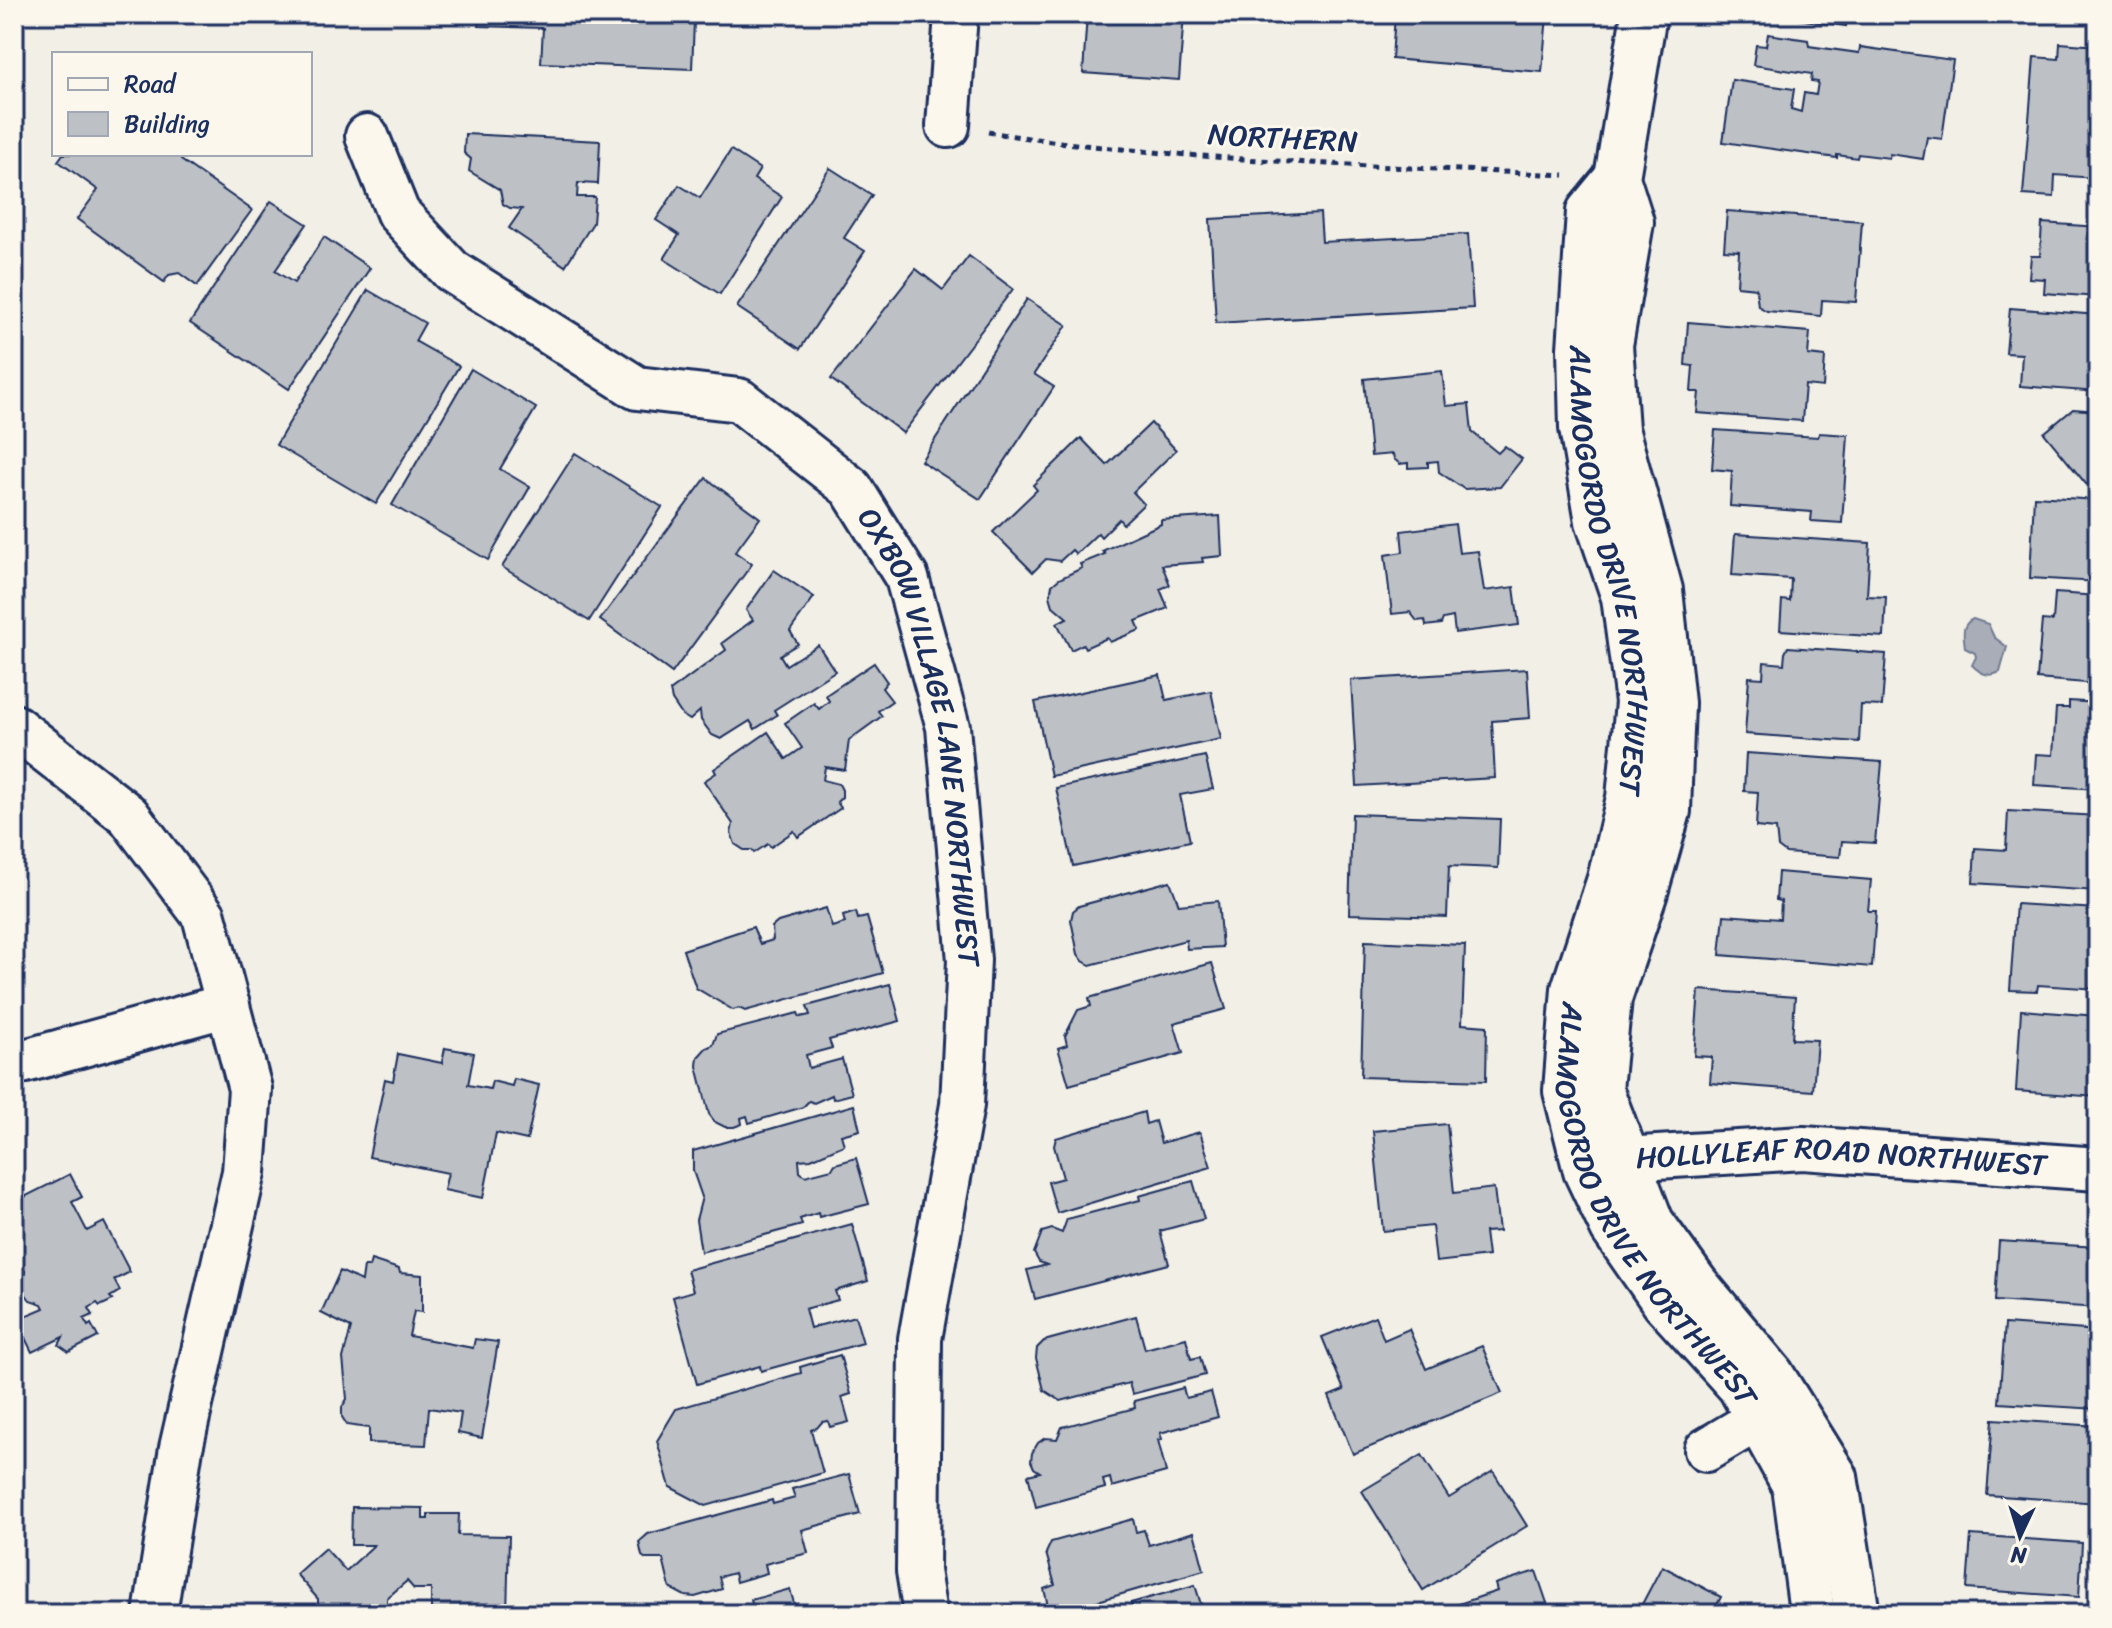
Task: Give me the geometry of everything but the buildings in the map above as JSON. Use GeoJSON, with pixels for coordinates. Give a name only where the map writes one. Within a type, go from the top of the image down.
{"type":"FeatureCollection","features":[{"type":"Feature","properties":{"kind":"street"},"geometry":{"type":"LineString","coordinates":[[948,126],[956,14]]}},
{"type":"Feature","properties":{"kind":"street","name":"ALAMOGORDO DRIVE NORTHWEST"},"geometry":{"type":"LineString","coordinates":[[1644,14],[1617,178],[1631,222],[1610,345],[1616,429],[1660,590],[1672,703],[1668,811],[1645,892],[1609,998],[1600,1089],[1606,1165],[1613,1228],[1665,1303],[1740,1386],[1795,1486],[1811,1604],[1809,1614]]}},
{"type":"Feature","properties":{"kind":"street","name":"OXBOW VILLAGE LANE NORTHWEST"},"geometry":{"type":"LineString","coordinates":[[367,136],[398,213],[452,271],[637,388],[739,400],[851,488],[907,578],[948,727],[969,960],[962,1105],[920,1339],[918,1571],[925,1614]]}},
{"type":"Feature","properties":{"kind":"street"},"geometry":{"type":"LineString","coordinates":[[14,726],[128,815],[204,916],[250,1089],[244,1172],[181,1448],[155,1614]]}},
{"type":"Feature","properties":{"kind":"street"},"geometry":{"type":"LineString","coordinates":[[14,1064],[228,1005]]}},
{"type":"Feature","properties":{"kind":"street","name":"HOLLYLEAF ROAD NORTHWEST"},"geometry":{"type":"LineString","coordinates":[[1606,1165],[1803,1148],[2098,1169]]}},
{"type":"Feature","properties":{"kind":"street","name":"ALAMOGORDO DRIVE NORTHWEST"},"geometry":{"type":"LineString","coordinates":[[1606,1165],[1695,1283],[1771,1374],[1835,1477],[1857,1614]]}},
{"type":"Feature","properties":{"kind":"street"},"geometry":{"type":"LineString","coordinates":[[1706,1450],[1758,1419]]}},
{"type":"Feature","properties":{"kind":"path","name":"NORTHERN"},"geometry":{"type":"LineString","coordinates":[[948,126],[1055,143],[1203,156],[1617,178]]}},
{"type":"Feature","properties":{"kind":"shaded area"},"geometry":{"type":"Polygon","coordinates":[[[1973,619],[1988,624],[1994,637],[2007,647],[2000,672],[1984,674],[1972,665],[1976,657],[1975,653],[1965,648],[1964,628],[1973,619]]]}}]}
